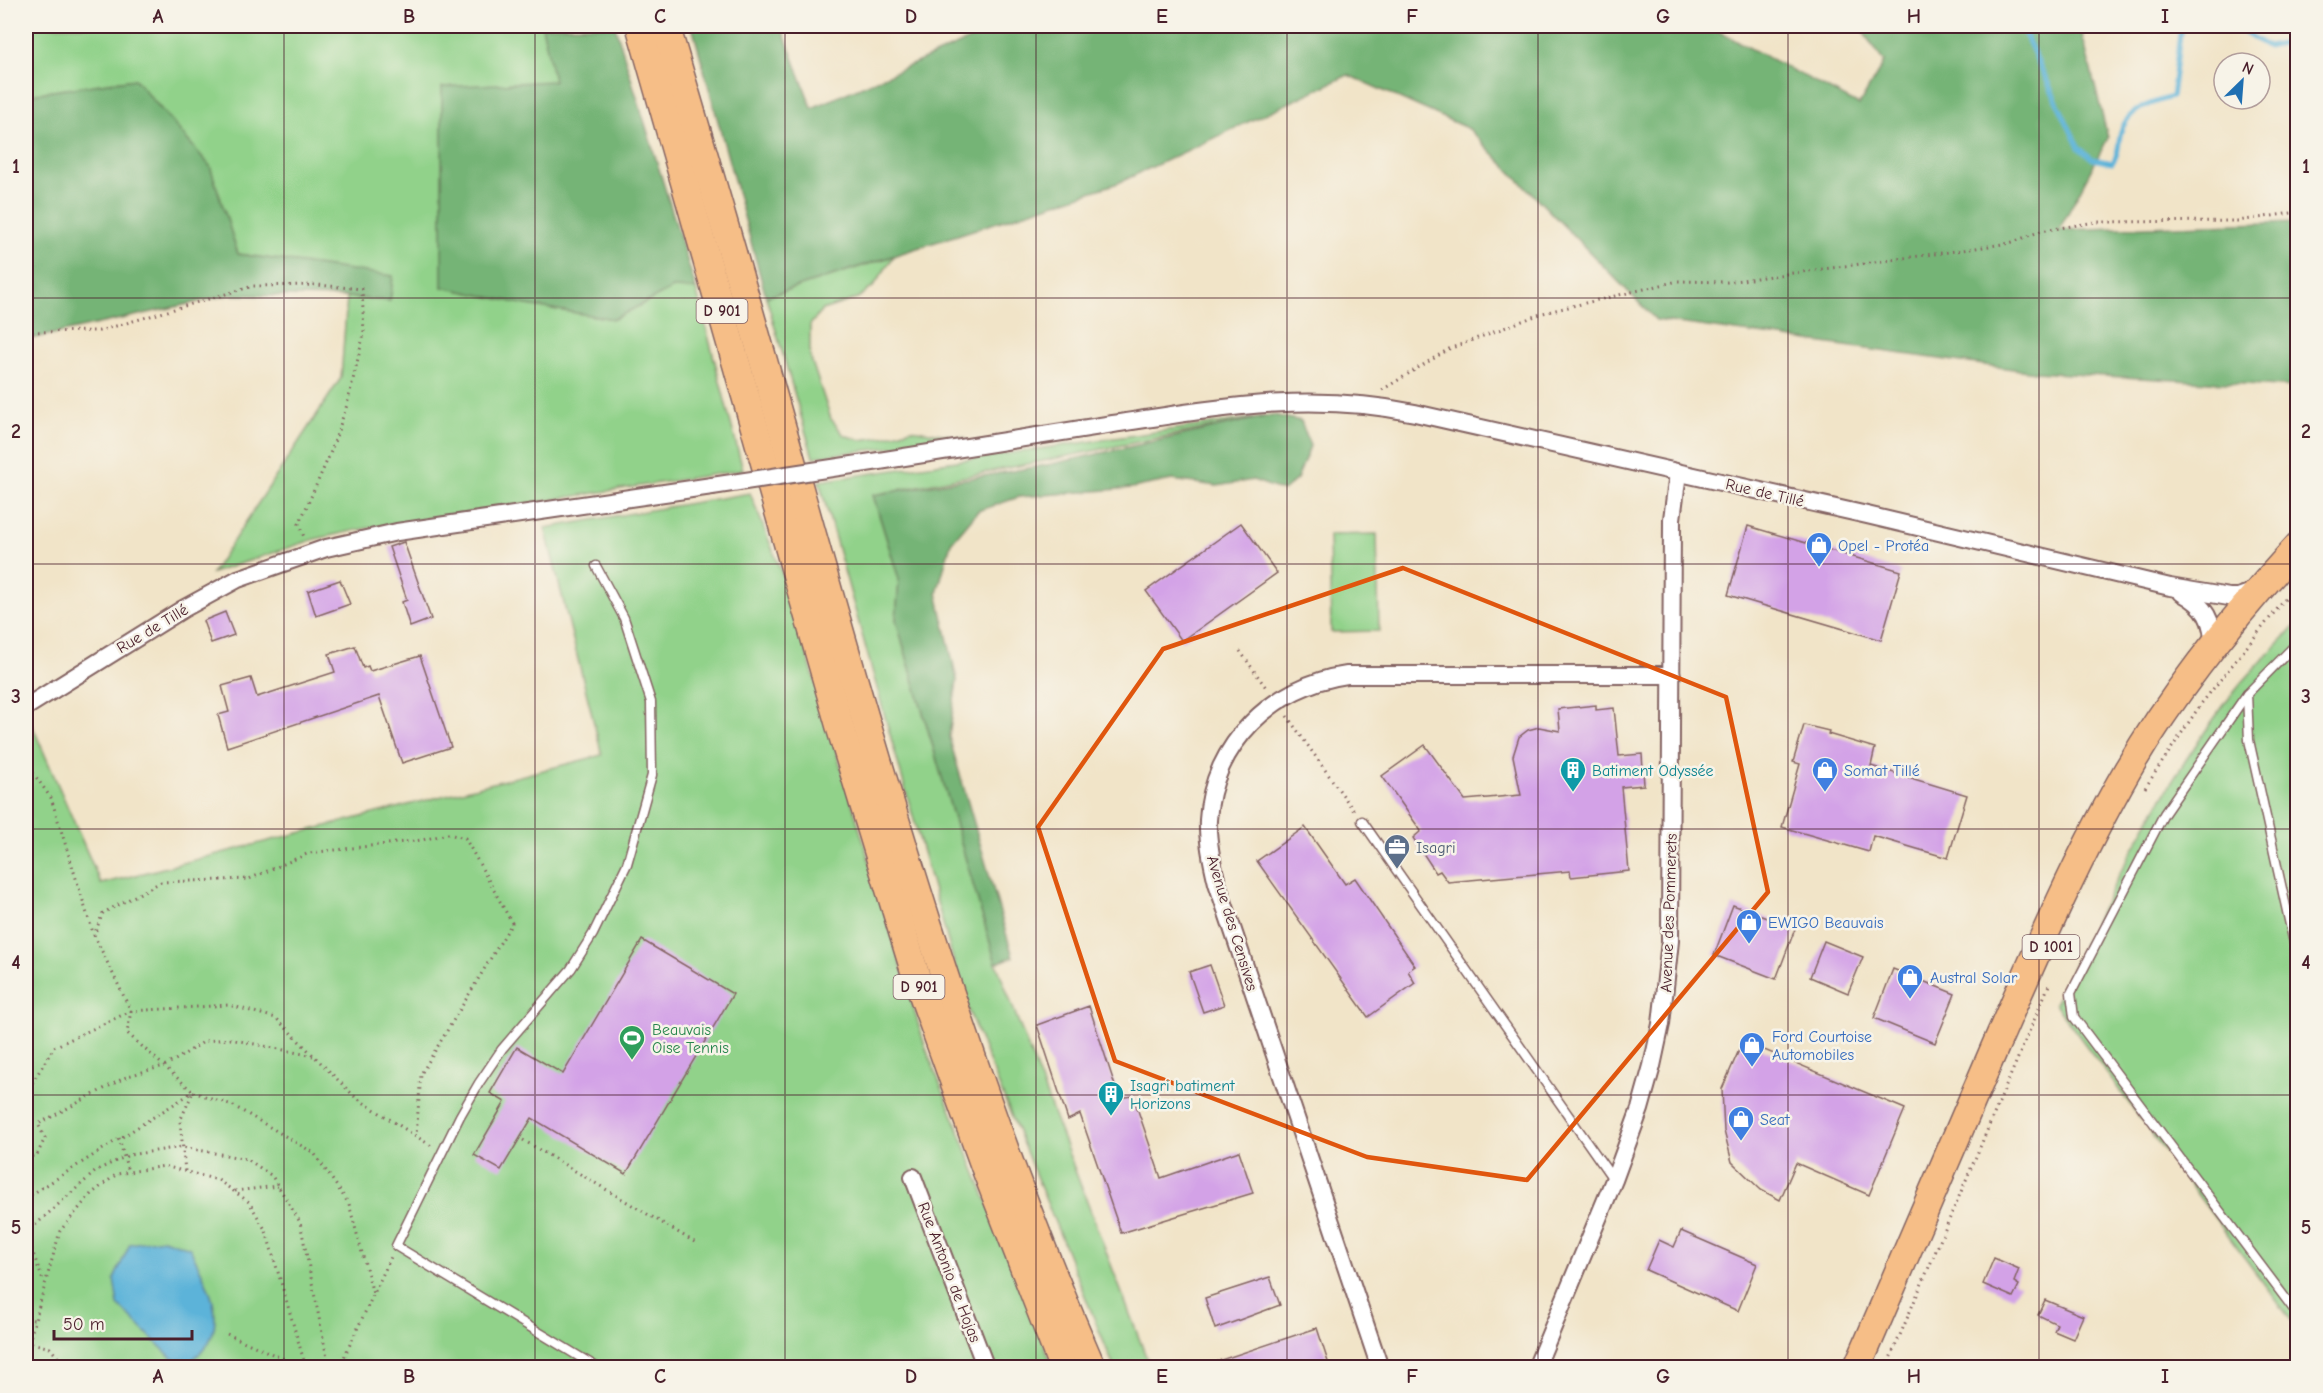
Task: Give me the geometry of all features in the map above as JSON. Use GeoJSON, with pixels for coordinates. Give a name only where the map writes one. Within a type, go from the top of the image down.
{"type":"FeatureCollection","features":[{"type":"Feature","properties":{"kind":"main road","name":"D 901"},"geometry":{"type":"LineString","coordinates":[[640,26],[881,867],[964,1115],[1063,1368]]}},
{"type":"Feature","properties":{"kind":"main road","name":"D 901"},"geometry":{"type":"LineString","coordinates":[[666,26],[872,748],[915,886],[1000,1133],[1092,1365]]}},
{"type":"Feature","properties":{"kind":"main road","name":"D 1001"},"geometry":{"type":"LineString","coordinates":[[1857,1368],[2074,870],[2140,749],[2213,647],[2298,546]]}},
{"type":"Feature","properties":{"kind":"main road","name":"D 1001"},"geometry":{"type":"LineString","coordinates":[[1870,1368],[2068,909],[2115,815],[2144,765],[2180,711],[2247,624],[2298,564]]}},
{"type":"Feature","properties":{"kind":"street","name":"Rue de Tillé"},"geometry":{"type":"LineString","coordinates":[[26,706],[238,579],[284,561],[354,541],[397,532],[1232,407],[1312,401],[1359,404],[1415,413],[2170,587],[2238,597],[2264,585]]}},
{"type":"Feature","properties":{"kind":"street","name":"Avenue des Pommerets"},"geometry":{"type":"LineString","coordinates":[[1536,1368],[1633,1130],[1652,1066],[1667,981],[1670,941],[1672,519],[1678,473]]}},
{"type":"Feature","properties":{"kind":"street","name":"Rue de Tillé"},"geometry":{"type":"LineString","coordinates":[[2170,587],[2191,598],[2204,609],[2212,625],[2213,647]]}},
{"type":"Feature","properties":{"kind":"street","name":"Avenue des Censives"},"geometry":{"type":"LineString","coordinates":[[1380,1368],[1217,884],[1210,851],[1208,820],[1218,776],[1233,746],[1242,734],[1276,702],[1305,685],[1347,675],[1672,675]]}},
{"type":"Feature","properties":{"kind":"street","name":"Rue Antonio de Hojas"},"geometry":{"type":"LineString","coordinates":[[913,1177],[986,1368]]}},
{"type":"Feature","properties":{"kind":"lane"},"geometry":{"type":"LineString","coordinates":[[596,566],[624,618],[651,702],[652,775],[627,864],[593,934],[571,969],[491,1065],[468,1100],[396,1246],[598,1368]]}},
{"type":"Feature","properties":{"kind":"lane"},"geometry":{"type":"LineString","coordinates":[[2298,642],[2247,694],[2164,814],[2071,993],[2074,1017],[2298,1315]]}},
{"type":"Feature","properties":{"kind":"lane"},"geometry":{"type":"LineString","coordinates":[[2247,694],[2249,740],[2298,961]]}},
{"type":"Feature","properties":{"kind":"lane"},"geometry":{"type":"LineString","coordinates":[[1362,821],[1614,1180]]}},
{"type":"Feature","properties":{"kind":"path"},"geometry":{"type":"LineString","coordinates":[[1359,404],[1449,349],[1543,313],[1678,281],[1727,282],[1956,251],[2010,243],[2041,231],[2096,222],[2238,221],[2298,212]]}},
{"type":"Feature","properties":{"kind":"path"},"geometry":{"type":"LineString","coordinates":[[26,332],[99,331],[253,285],[318,285],[362,289],[364,333],[347,405],[330,454],[299,524],[311,553]]}},
{"type":"Feature","properties":{"kind":"path"},"geometry":{"type":"LineString","coordinates":[[1240,651],[1362,821]]}},
{"type":"Feature","properties":{"kind":"path"},"geometry":{"type":"LineString","coordinates":[[26,762],[51,798],[94,935],[131,1011],[128,1033],[193,1092],[232,1105],[314,1153],[349,1204],[373,1294]]}},
{"type":"Feature","properties":{"kind":"path"},"geometry":{"type":"LineString","coordinates":[[94,935],[103,913],[161,882],[249,879],[309,853],[422,840],[448,834],[465,838],[512,923],[421,1074],[416,1136]]}},
{"type":"Feature","properties":{"kind":"path"},"geometry":{"type":"LineString","coordinates":[[26,1094],[54,1047],[131,1011],[229,1005],[276,1018],[356,1097],[442,1152]]}},
{"type":"Feature","properties":{"kind":"path"},"geometry":{"type":"LineString","coordinates":[[26,1158],[38,1155],[45,1138],[38,1124],[128,1076],[164,1066],[205,1041],[230,1039],[314,1056]]}},
{"type":"Feature","properties":{"kind":"path"},"geometry":{"type":"LineString","coordinates":[[26,1198],[193,1092]]}},
{"type":"Feature","properties":{"kind":"path"},"geometry":{"type":"LineString","coordinates":[[186,1171],[180,1121],[193,1092]]}},
{"type":"Feature","properties":{"kind":"path"},"geometry":{"type":"LineString","coordinates":[[119,1138],[128,1172]]}},
{"type":"Feature","properties":{"kind":"path"},"geometry":{"type":"LineString","coordinates":[[523,1140],[696,1243]]}},
{"type":"Feature","properties":{"kind":"path"},"geometry":{"type":"LineString","coordinates":[[26,1239],[32,1228],[97,1170],[124,1157],[182,1148],[247,1159],[272,1176],[300,1222],[329,1368]]}},
{"type":"Feature","properties":{"kind":"path"},"geometry":{"type":"LineString","coordinates":[[67,1368],[51,1348],[27,1342],[60,1231],[91,1194],[117,1174],[164,1166],[218,1180],[249,1202],[266,1231],[305,1368]]}},
{"type":"Feature","properties":{"kind":"path"},"geometry":{"type":"LineString","coordinates":[[234,1191],[278,1186]]}},
{"type":"Feature","properties":{"kind":"path"},"geometry":{"type":"LineString","coordinates":[[26,1226],[26,1239],[45,1285]]}},
{"type":"Feature","properties":{"kind":"path"},"geometry":{"type":"LineString","coordinates":[[341,1368],[396,1246]]}},
{"type":"Feature","properties":{"kind":"path"},"geometry":{"type":"LineString","coordinates":[[26,1319],[35,1320]]}},
{"type":"Feature","properties":{"kind":"path"},"geometry":{"type":"LineString","coordinates":[[227,1334],[305,1368]]}},
{"type":"Feature","properties":{"kind":"highlighted area"},"geometry":{"type":"Polygon","coordinates":[[[1403,568],[1726,697],[1768,892],[1527,1180],[1367,1157],[1115,1061],[1038,827],[1163,649],[1403,568]]]}},
{"type":"Feature","properties":{"kind":"green space"},"geometry":{"type":"Polygon","coordinates":[[[26,26],[542,26],[555,81],[442,287],[527,305],[614,319],[673,288],[696,289],[743,470],[357,530],[315,539],[212,573],[341,378],[347,297],[390,301],[393,277],[238,254],[210,166],[135,79],[26,95],[26,26]]]}},
{"type":"Feature","properties":{"kind":"green space"},"geometry":{"type":"Polygon","coordinates":[[[542,26],[615,26],[696,289],[673,288],[614,319],[527,305],[442,287],[442,87],[554,81],[542,26]]]}},
{"type":"Feature","properties":{"kind":"green space"},"geometry":{"type":"Polygon","coordinates":[[[692,26],[781,26],[812,108],[1001,26],[1708,26],[1859,105],[1884,62],[1859,26],[2080,26],[2108,138],[2059,230],[2297,222],[2297,387],[2035,372],[1656,320],[1469,129],[1348,75],[1118,183],[766,297],[692,26]]]}},
{"type":"Feature","properties":{"kind":"green space"},"geometry":{"type":"Polygon","coordinates":[[[135,79],[210,166],[238,254],[393,276],[390,301],[347,297],[229,295],[26,340],[26,95],[135,79]]]}},
{"type":"Feature","properties":{"kind":"green space"},"geometry":{"type":"Polygon","coordinates":[[[894,256],[873,287],[856,299],[822,310],[810,325],[810,356],[831,419],[844,435],[860,440],[888,436],[911,429],[966,438],[813,457],[766,297],[894,256]]]}},
{"type":"Feature","properties":{"kind":"green space"},"geometry":{"type":"Polygon","coordinates":[[[1273,415],[873,495],[899,579],[896,620],[996,963],[1150,1367],[1114,1367],[965,1002],[819,481],[1273,415]]]}},
{"type":"Feature","properties":{"kind":"green space"},"geometry":{"type":"Polygon","coordinates":[[[1273,415],[1301,421],[1310,446],[1297,479],[1283,491],[1253,480],[1217,486],[1172,480],[1132,488],[1019,497],[978,511],[951,543],[937,593],[957,680],[949,737],[1013,957],[996,963],[896,620],[899,579],[873,495],[1052,464],[1273,415]]]}},
{"type":"Feature","properties":{"kind":"green space"},"geometry":{"type":"Polygon","coordinates":[[[750,493],[785,581],[925,1046],[1053,1367],[26,1367],[26,730],[32,725],[101,884],[602,755],[545,528],[750,493]]]}},
{"type":"Feature","properties":{"kind":"green space"},"geometry":{"type":"Polygon","coordinates":[[[1377,534],[1379,631],[1331,632],[1329,535],[1377,534]]]}},
{"type":"Feature","properties":{"kind":"green space"},"geometry":{"type":"Polygon","coordinates":[[[2297,624],[2297,1328],[2055,1004],[2132,851],[2175,776],[2232,694],[2297,624]]]}},
{"type":"Feature","properties":{"kind":"water"},"geometry":{"type":"Polygon","coordinates":[[[163,1239],[190,1248],[212,1298],[215,1324],[212,1336],[205,1348],[191,1361],[172,1358],[118,1305],[114,1279],[130,1244],[163,1239]]]}},
{"type":"Feature","properties":{"kind":"building"},"geometry":{"type":"Polygon","coordinates":[[[1241,523],[1277,573],[1182,641],[1146,591],[1241,523]]]}},
{"type":"Feature","properties":{"kind":"building"},"geometry":{"type":"Polygon","coordinates":[[[1748,526],[1901,571],[1881,640],[1728,595],[1748,526]]]}},
{"type":"Feature","properties":{"kind":"building"},"geometry":{"type":"Polygon","coordinates":[[[404,542],[431,619],[410,627],[402,602],[407,600],[389,547],[404,542]]]}},
{"type":"Feature","properties":{"kind":"building"},"geometry":{"type":"Polygon","coordinates":[[[340,580],[350,604],[316,616],[308,591],[340,580]]]}},
{"type":"Feature","properties":{"kind":"building"},"geometry":{"type":"Polygon","coordinates":[[[225,612],[234,635],[211,643],[203,621],[225,612]]]}},
{"type":"Feature","properties":{"kind":"building"},"geometry":{"type":"Polygon","coordinates":[[[355,646],[363,668],[368,666],[370,671],[420,656],[451,747],[402,763],[379,696],[227,747],[218,715],[229,712],[222,686],[251,678],[257,697],[335,672],[329,654],[355,646]]]}},
{"type":"Feature","properties":{"kind":"building","name":"Batiment Odyssée"},"geometry":{"type":"Polygon","coordinates":[[[1596,705],[1596,710],[1614,708],[1619,756],[1642,754],[1644,785],[1621,787],[1629,871],[1571,877],[1570,871],[1448,882],[1440,871],[1436,873],[1413,838],[1421,831],[1382,776],[1425,745],[1465,800],[1521,795],[1513,756],[1519,737],[1528,730],[1539,727],[1560,731],[1558,709],[1596,705]]]}},
{"type":"Feature","properties":{"kind":"building"},"geometry":{"type":"Polygon","coordinates":[[[1804,725],[1829,731],[1828,734],[1875,748],[1871,766],[1967,795],[1948,858],[1873,836],[1869,852],[1782,827],[1800,764],[1793,762],[1804,725]]]}},
{"type":"Feature","properties":{"kind":"building"},"geometry":{"type":"Polygon","coordinates":[[[1305,827],[1345,884],[1355,878],[1415,966],[1408,971],[1415,983],[1368,1017],[1257,861],[1305,827]]]}},
{"type":"Feature","properties":{"kind":"building"},"geometry":{"type":"Polygon","coordinates":[[[1733,905],[1795,929],[1776,979],[1714,955],[1733,905]]]}},
{"type":"Feature","properties":{"kind":"building","name":"Beauvais Oise Tennis"},"geometry":{"type":"Polygon","coordinates":[[[642,940],[733,994],[626,1174],[532,1118],[501,1170],[474,1155],[505,1102],[490,1093],[517,1047],[563,1074],[642,940]]]}},
{"type":"Feature","properties":{"kind":"building"},"geometry":{"type":"Polygon","coordinates":[[[1824,941],[1863,957],[1848,993],[1810,977],[1824,941]]]}},
{"type":"Feature","properties":{"kind":"building"},"geometry":{"type":"Polygon","coordinates":[[[1210,965],[1224,1005],[1203,1012],[1189,972],[1210,965]]]}},
{"type":"Feature","properties":{"kind":"building"},"geometry":{"type":"Polygon","coordinates":[[[1893,969],[1955,994],[1935,1043],[1874,1018],[1893,969]]]}},
{"type":"Feature","properties":{"kind":"building","name":"Isagri batiment Horizons"},"geometry":{"type":"Polygon","coordinates":[[[1089,1006],[1119,1098],[1133,1096],[1161,1178],[1239,1151],[1253,1193],[1121,1233],[1080,1114],[1068,1120],[1037,1025],[1089,1006]]]}},
{"type":"Feature","properties":{"kind":"building"},"geometry":{"type":"Polygon","coordinates":[[[1743,1041],[1905,1109],[1869,1195],[1796,1163],[1780,1200],[1761,1190],[1732,1162],[1724,1131],[1722,1089],[1743,1041]]]}},
{"type":"Feature","properties":{"kind":"building"},"geometry":{"type":"Polygon","coordinates":[[[1681,1231],[1757,1264],[1738,1311],[1646,1270],[1659,1240],[1674,1247],[1681,1231]]]}},
{"type":"Feature","properties":{"kind":"building"},"geometry":{"type":"Polygon","coordinates":[[[1994,1258],[2019,1269],[2014,1282],[2019,1285],[2013,1297],[1983,1284],[1994,1258]]]}},
{"type":"Feature","properties":{"kind":"building"},"geometry":{"type":"Polygon","coordinates":[[[1270,1277],[1280,1305],[1215,1329],[1205,1298],[1270,1277]]]}},
{"type":"Feature","properties":{"kind":"building"},"geometry":{"type":"Polygon","coordinates":[[[2045,1300],[2083,1316],[2073,1339],[2054,1331],[2057,1324],[2038,1315],[2045,1300]]]}},
{"type":"Feature","properties":{"kind":"building"},"geometry":{"type":"Polygon","coordinates":[[[1317,1328],[1330,1368],[1207,1368],[1206,1365],[1317,1328]]]}},
{"type":"Feature","properties":{"kind":"waterway"},"geometry":{"type":"LineString","coordinates":[[2021,26],[2079,148],[2093,159],[2112,163],[2117,153],[2123,126],[2133,113],[2147,105],[2172,97],[2181,26]]}},
{"type":"Feature","properties":{"kind":"waterway"},"geometry":{"type":"LineString","coordinates":[[2229,26],[2248,34],[2268,47],[2281,44],[2298,49]]}},
{"type":"Feature","properties":{"kind":"place","name":"Opel - Protéa"},"geometry":{"type":"Point","coordinates":[1819,568]}},
{"type":"Feature","properties":{"kind":"place","name":"Batiment Odyssée"},"geometry":{"type":"Point","coordinates":[1573,793]}},
{"type":"Feature","properties":{"kind":"place","name":"Somat Tillé"},"geometry":{"type":"Point","coordinates":[1825,793]}},
{"type":"Feature","properties":{"kind":"place","name":"Isagri"},"geometry":{"type":"Point","coordinates":[1397,870]}},
{"type":"Feature","properties":{"kind":"place","name":"EWIGO Beauvais"},"geometry":{"type":"Point","coordinates":[1749,945]}},
{"type":"Feature","properties":{"kind":"place","name":"Austral Solar"},"geometry":{"type":"Point","coordinates":[1910,1000]}},
{"type":"Feature","properties":{"kind":"place","name":"Beauvais Oise Tennis"},"geometry":{"type":"Point","coordinates":[632,1061]}},
{"type":"Feature","properties":{"kind":"place","name":"Ford Courtoise Automobiles"},"geometry":{"type":"Point","coordinates":[1752,1068]}},
{"type":"Feature","properties":{"kind":"place","name":"Isagri batiment Horizons"},"geometry":{"type":"Point","coordinates":[1111,1117]}},
{"type":"Feature","properties":{"kind":"place","name":"Seat"},"geometry":{"type":"Point","coordinates":[1741,1142]}}]}
